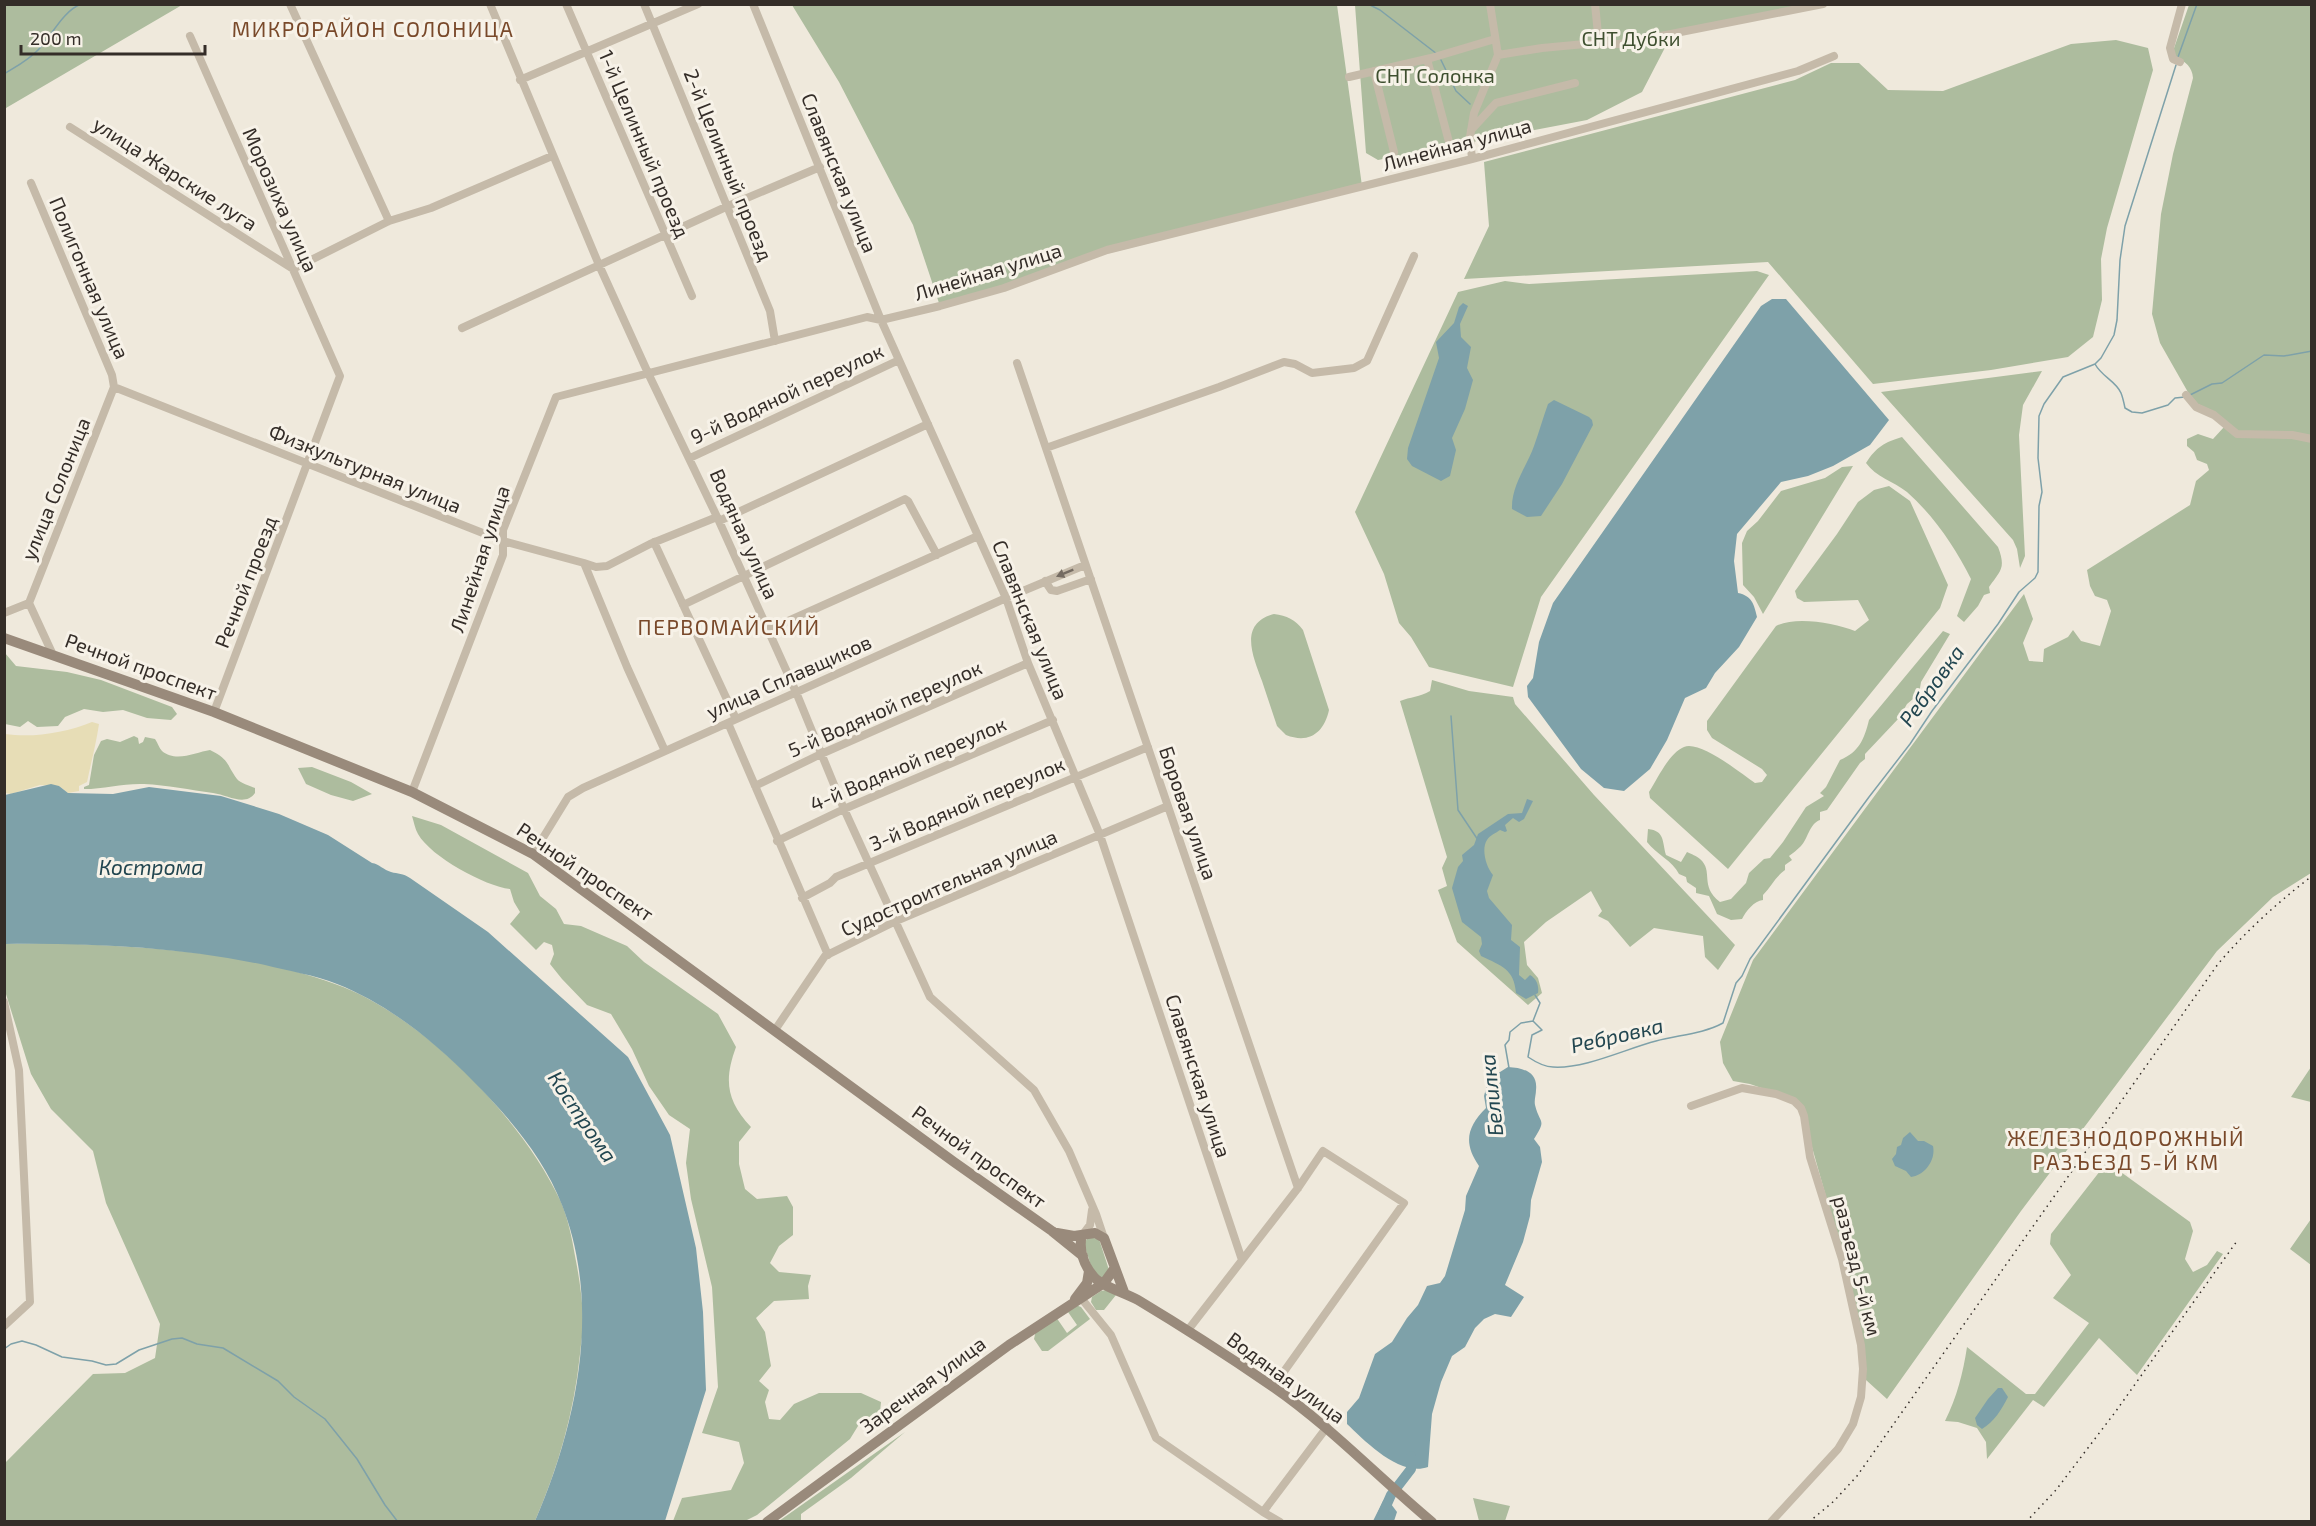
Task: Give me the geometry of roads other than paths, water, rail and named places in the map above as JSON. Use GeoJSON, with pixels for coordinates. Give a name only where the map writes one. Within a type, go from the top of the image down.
{"type":"FeatureCollection","features":[{"type":"Feature","properties":{"kind":"street"},"geometry":{"type":"LineString","coordinates":[[290,4],[390,221]]}},
{"type":"Feature","properties":{"kind":"street","name":"Водяная улица"},"geometry":{"type":"LineString","coordinates":[[490,4],[599,265],[744,576],[796,692],[844,809],[930,996],[1034,1089],[1069,1151],[1104,1239]]}},
{"type":"Feature","properties":{"kind":"street","name":"1-й Целинный проезд"},"geometry":{"type":"LineString","coordinates":[[566,4],[692,296]]}},
{"type":"Feature","properties":{"kind":"street","name":"2-й Целинный проезд"},"geometry":{"type":"LineString","coordinates":[[644,4],[770,311],[774,341]]}},
{"type":"Feature","properties":{"kind":"street"},"geometry":{"type":"LineString","coordinates":[[520,80],[698,4]]}},
{"type":"Feature","properties":{"kind":"street","name":"Славянская улица"},"geometry":{"type":"LineString","coordinates":[[753,4],[881,320],[1006,598],[1028,663],[1100,834],[1242,1260]]}},
{"type":"Feature","properties":{"kind":"street"},"geometry":{"type":"LineString","coordinates":[[1472,159],[1469,146],[1474,113],[1498,55],[1490,4]]}},
{"type":"Feature","properties":{"kind":"street"},"geometry":{"type":"LineString","coordinates":[[1594,4],[1599,44]]}},
{"type":"Feature","properties":{"kind":"street"},"geometry":{"type":"LineString","coordinates":[[1498,55],[1542,48],[1620,44],[1823,4]]}},
{"type":"Feature","properties":{"kind":"street"},"geometry":{"type":"LineString","coordinates":[[2177,61],[2170,48],[2182,4]]}},
{"type":"Feature","properties":{"kind":"street","name":"Морозиха улица"},"geometry":{"type":"LineString","coordinates":[[190,36],[340,376]]}},
{"type":"Feature","properties":{"kind":"street"},"geometry":{"type":"LineString","coordinates":[[1349,76],[1427,59],[1495,39]]}},
{"type":"Feature","properties":{"kind":"street","name":"Линейная улица"},"geometry":{"type":"LineString","coordinates":[[412,792],[503,555],[503,530],[556,397],[867,317],[881,320],[1004,288],[1107,250],[1472,159],[1798,70],[1834,56]]}},
{"type":"Feature","properties":{"kind":"street"},"geometry":{"type":"LineString","coordinates":[[1427,59],[1449,142]]}},
{"type":"Feature","properties":{"kind":"street"},"geometry":{"type":"LineString","coordinates":[[1374,71],[1394,152]]}},
{"type":"Feature","properties":{"kind":"street"},"geometry":{"type":"LineString","coordinates":[[1470,131],[1496,103],[1575,83]]}},
{"type":"Feature","properties":{"kind":"street","name":"улица Жарские луга"},"geometry":{"type":"LineString","coordinates":[[70,127],[293,269]]}},
{"type":"Feature","properties":{"kind":"street"},"geometry":{"type":"LineString","coordinates":[[293,269],[390,221],[431,208],[552,156]]}},
{"type":"Feature","properties":{"kind":"street"},"geometry":{"type":"LineString","coordinates":[[462,328],[728,206],[820,168]]}},
{"type":"Feature","properties":{"kind":"street","name":"Полигонная улица"},"geometry":{"type":"LineString","coordinates":[[31,183],[112,375],[114,387]]}},
{"type":"Feature","properties":{"kind":"street"},"geometry":{"type":"LineString","coordinates":[[1046,448],[1284,362],[1295,364],[1312,373],[1354,368],[1367,361],[1414,256]]}},
{"type":"Feature","properties":{"kind":"street","name":"9-й Водяной переулок"},"geometry":{"type":"LineString","coordinates":[[690,458],[899,360]]}},
{"type":"Feature","properties":{"kind":"street","name":"Боровая улица"},"geometry":{"type":"LineString","coordinates":[[1017,363],[1298,1188]]}},
{"type":"Feature","properties":{"kind":"street","name":"Речной проезд"},"geometry":{"type":"LineString","coordinates":[[214,712],[340,376]]}},
{"type":"Feature","properties":{"kind":"street","name":"Физкультурная улица"},"geometry":{"type":"LineString","coordinates":[[114,387],[503,541],[596,567],[607,566],[654,542],[718,519],[928,424]]}},
{"type":"Feature","properties":{"kind":"street","name":"улица Солоница"},"geometry":{"type":"LineString","coordinates":[[29,603],[114,387]]}},
{"type":"Feature","properties":{"kind":"street"},"geometry":{"type":"LineString","coordinates":[[2188,398],[2196,407],[2214,415],[2237,434],[2292,435],[2312,439]]}},
{"type":"Feature","properties":{"kind":"street"},"geometry":{"type":"LineString","coordinates":[[683,605],[905,499],[937,555]]}},
{"type":"Feature","properties":{"kind":"street"},"geometry":{"type":"LineString","coordinates":[[768,630],[978,536]]}},
{"type":"Feature","properties":{"kind":"street"},"geometry":{"type":"LineString","coordinates":[[654,542],[732,721],[777,841],[828,955]]}},
{"type":"Feature","properties":{"kind":"street"},"geometry":{"type":"LineString","coordinates":[[584,563],[665,751]]}},
{"type":"Feature","properties":{"kind":"street","name":"улица Сплавщиков"},"geometry":{"type":"LineString","coordinates":[[533,854],[568,797],[583,788],[1006,598],[1085,565]]}},
{"type":"Feature","properties":{"kind":"street"},"geometry":{"type":"LineString","coordinates":[[1045,581],[1051,590],[1057,591],[1091,579]]}},
{"type":"Feature","properties":{"kind":"street"},"geometry":{"type":"LineString","coordinates":[[4,614],[29,603],[53,655]]}},
{"type":"Feature","properties":{"kind":"street","name":"Речной проспект"},"geometry":{"type":"LineString","coordinates":[[4,638],[214,712],[412,792],[533,854],[1052,1231],[1083,1256]]}},
{"type":"Feature","properties":{"kind":"street","name":"5-й Водяной переулок"},"geometry":{"type":"LineString","coordinates":[[755,786],[820,754],[1028,663]]}},
{"type":"Feature","properties":{"kind":"street","name":"4-й Водяной переулок"},"geometry":{"type":"LineString","coordinates":[[777,841],[844,809],[1053,720]]}},
{"type":"Feature","properties":{"kind":"street","name":"3-й Водяной переулок"},"geometry":{"type":"LineString","coordinates":[[802,898],[836,878],[870,863],[1148,747]]}},
{"type":"Feature","properties":{"kind":"street","name":"Судостроительная улица"},"geometry":{"type":"LineString","coordinates":[[776,1030],[828,955],[896,921],[1168,806]]}},
{"type":"Feature","properties":{"kind":"street"},"geometry":{"type":"LineString","coordinates":[[4,1002],[19,1070],[30,1302],[4,1326]]}},
{"type":"Feature","properties":{"kind":"street","name":"разъезд 5-й км"},"geometry":{"type":"LineString","coordinates":[[1691,1106],[1742,1088],[1776,1094],[1794,1101],[1801,1108],[1810,1157],[1842,1259],[1861,1345],[1863,1369],[1861,1397],[1853,1424],[1838,1449],[1771,1521]]}},
{"type":"Feature","properties":{"kind":"street"},"geometry":{"type":"LineString","coordinates":[[1188,1330],[1298,1188],[1323,1151],[1404,1203],[1273,1387]]}},
{"type":"Feature","properties":{"kind":"street"},"geometry":{"type":"LineString","coordinates":[[1092,1206],[1092,1218],[1083,1234],[1080,1247],[1089,1271],[1087,1283],[1077,1300],[1111,1335],[1156,1438],[1263,1512],[1280,1521]]}},
{"type":"Feature","properties":{"kind":"street"},"geometry":{"type":"LineString","coordinates":[[1052,1231],[1065,1236],[1095,1233],[1104,1239],[1124,1292]]}},
{"type":"Feature","properties":{"kind":"street"},"geometry":{"type":"LineString","coordinates":[[1104,1283],[1114,1269]]}},
{"type":"Feature","properties":{"kind":"street","name":"Водяная улица"},"geometry":{"type":"LineString","coordinates":[[1089,1271],[1094,1278],[1124,1292],[1188,1330],[1273,1387],[1327,1427],[1432,1521]]}},
{"type":"Feature","properties":{"kind":"street","name":"Заречная улица"},"geometry":{"type":"LineString","coordinates":[[767,1521],[1009,1345],[1104,1283]]}},
{"type":"Feature","properties":{"kind":"street"},"geometry":{"type":"LineString","coordinates":[[1263,1512],[1327,1427]]}},
{"type":"Feature","properties":{"kind":"water"},"geometry":{"type":"Polygon","coordinates":[[[1772,299],[1786,299],[1889,420],[1870,445],[1833,466],[1808,476],[1781,482],[1737,534],[1734,561],[1738,593],[1752,601],[1757,617],[1739,647],[1715,673],[1706,688],[1685,698],[1667,740],[1650,769],[1624,791],[1604,788],[1581,769],[1528,697],[1527,686],[1533,678],[1539,642],[1553,603],[1761,306],[1772,299]]]}},
{"type":"Feature","properties":{"kind":"water"},"geometry":{"type":"Polygon","coordinates":[[[1463,303],[1468,306],[1460,324],[1461,337],[1471,347],[1467,368],[1473,380],[1465,409],[1452,438],[1456,450],[1450,476],[1441,481],[1412,466],[1407,459],[1408,448],[1439,358],[1436,342],[1454,323],[1459,307],[1463,303]]]}},
{"type":"Feature","properties":{"kind":"water"},"geometry":{"type":"Polygon","coordinates":[[[1554,400],[1589,417],[1593,425],[1562,484],[1541,516],[1527,517],[1512,509],[1514,492],[1534,446],[1548,404],[1554,400]]]}},
{"type":"Feature","properties":{"kind":"water","name":"Кострома"},"geometry":{"type":"Polygon","coordinates":[[[51,784],[59,786],[68,793],[113,794],[149,787],[221,796],[279,814],[328,835],[372,863],[388,871],[407,876],[488,932],[628,1057],[670,1135],[696,1248],[703,1312],[706,1390],[665,1521],[535,1521],[563,1445],[573,1405],[579,1365],[582,1324],[581,1284],[574,1244],[562,1205],[535,1154],[473,1081],[427,1038],[392,1013],[356,992],[301,973],[233,959],[168,950],[103,945],[5,944],[5,795],[51,784]]]}},
{"type":"Feature","properties":{"kind":"water"},"geometry":{"type":"Polygon","coordinates":[[[1527,799],[1533,801],[1524,819],[1519,822],[1513,818],[1505,825],[1507,831],[1500,830],[1491,835],[1484,848],[1486,863],[1493,875],[1487,891],[1489,898],[1512,925],[1511,940],[1520,947],[1519,975],[1525,980],[1530,975],[1538,985],[1538,993],[1526,999],[1516,993],[1513,978],[1506,969],[1481,956],[1479,951],[1482,944],[1481,937],[1462,922],[1452,888],[1458,867],[1463,861],[1462,855],[1474,845],[1478,834],[1508,814],[1522,813],[1527,799]]]}},
{"type":"Feature","properties":{"kind":"water"},"geometry":{"type":"Polygon","coordinates":[[[1508,1067],[1529,1072],[1535,1079],[1535,1105],[1541,1122],[1534,1139],[1540,1147],[1542,1162],[1531,1200],[1530,1216],[1523,1242],[1505,1285],[1524,1297],[1511,1317],[1495,1314],[1484,1319],[1475,1328],[1465,1347],[1452,1356],[1441,1382],[1432,1414],[1428,1467],[1417,1469],[1406,1467],[1384,1456],[1347,1424],[1347,1412],[1359,1398],[1375,1354],[1392,1342],[1418,1305],[1427,1286],[1440,1283],[1445,1276],[1465,1210],[1466,1196],[1479,1166],[1469,1143],[1471,1129],[1486,1108],[1484,1096],[1490,1073],[1500,1072],[1508,1067]]]}},
{"type":"Feature","properties":{"kind":"water"},"geometry":{"type":"Polygon","coordinates":[[[1910,1132],[1918,1141],[1924,1141],[1933,1146],[1933,1156],[1928,1166],[1921,1173],[1911,1177],[1906,1171],[1895,1166],[1892,1159],[1903,1138],[1910,1132]]]}},
{"type":"Feature","properties":{"kind":"water"},"geometry":{"type":"Polygon","coordinates":[[[1998,1388],[2002,1388],[2008,1397],[1997,1415],[1982,1429],[1977,1425],[1975,1418],[1998,1388]]]}},
{"type":"Feature","properties":{"kind":"water"},"geometry":{"type":"Polygon","coordinates":[[[1389,1494],[1391,1504],[1397,1512],[1394,1521],[1373,1521],[1383,1501],[1389,1494]]]}},
{"type":"Feature","properties":{"kind":"waterway"},"geometry":{"type":"LineString","coordinates":[[4,74],[35,53],[63,18],[81,4]]}},
{"type":"Feature","properties":{"kind":"waterway"},"geometry":{"type":"LineString","coordinates":[[1368,4],[1380,10],[1437,54]]}},
{"type":"Feature","properties":{"kind":"waterway"},"geometry":{"type":"LineString","coordinates":[[2178,57],[2197,4]]}},
{"type":"Feature","properties":{"kind":"waterway"},"geometry":{"type":"LineString","coordinates":[[1441,60],[1456,91],[1470,104]]}},
{"type":"Feature","properties":{"kind":"waterway","name":"Ребровка"},"geometry":{"type":"LineString","coordinates":[[1533,1021],[1542,1030],[1532,1035],[1528,1057],[1543,1065],[1553,1067],[1591,1062],[1656,1041],[1707,1030],[1723,1023],[1736,983],[1750,959],[1998,624],[2019,592],[2035,578],[2038,572],[2039,506],[2042,492],[2038,458],[2039,416],[2044,404],[2063,377],[2095,364],[2114,335],[2125,226],[2176,65]]}},
{"type":"Feature","properties":{"kind":"waterway","name":"Ребровка"},"geometry":{"type":"LineString","coordinates":[[2190,395],[2212,384],[2222,383],[2264,355],[2284,356],[2312,351]]}},
{"type":"Feature","properties":{"kind":"waterway","name":"Ребровка"},"geometry":{"type":"LineString","coordinates":[[2095,364],[2119,389],[2125,408],[2132,412],[2142,413],[2168,405],[2175,398],[2185,397]]}},
{"type":"Feature","properties":{"kind":"waterway","name":"Белилка"},"geometry":{"type":"LineString","coordinates":[[1451,716],[1458,810],[1478,840]]}},
{"type":"Feature","properties":{"kind":"waterway","name":"Белилка"},"geometry":{"type":"LineString","coordinates":[[1509,1068],[1505,1045],[1509,1040],[1510,1032],[1521,1023],[1533,1021],[1540,1003],[1535,995]]}},
{"type":"Feature","properties":{"kind":"waterway"},"geometry":{"type":"LineString","coordinates":[[4,1349],[22,1341],[62,1357],[106,1365],[116,1364],[139,1350],[172,1339],[182,1338],[197,1344],[223,1348],[278,1381],[294,1397],[325,1419],[357,1459],[398,1522]]}},
{"type":"Feature","properties":{"kind":"waterway","name":"Белилка"},"geometry":{"type":"LineString","coordinates":[[1379,1522],[1391,1495],[1411,1469],[1411,1456]]}},
{"type":"Feature","properties":{"kind":"railway"},"geometry":{"type":"LineString","coordinates":[[1809,1522],[1834,1501],[1857,1476],[2218,964],[2262,918],[2312,876]]}},
{"type":"Feature","properties":{"kind":"railway"},"geometry":{"type":"LineString","coordinates":[[2026,1522],[2056,1490],[2116,1411],[2237,1241]]}},
{"type":"Feature","properties":{"kind":"district","name":"МИКРОРАЙОН СОЛОНИЦА"},"geometry":{"type":"Point","coordinates":[373,30]}},
{"type":"Feature","properties":{"kind":"district","name":"ПЕРВОМАЙСКИЙ"},"geometry":{"type":"Point","coordinates":[729,628]}},
{"type":"Feature","properties":{"kind":"district","name":"ЖЕЛЕЗНОДОРОЖНЫЙ РАЗЪЕЗД 5-Й КМ"},"geometry":{"type":"Point","coordinates":[2126,1151]}},
{"type":"Feature","properties":{"kind":"park label","name":"СНТ Дубки"},"geometry":{"type":"Point","coordinates":[1631,39]}},
{"type":"Feature","properties":{"kind":"park label","name":"СНТ Солонка"},"geometry":{"type":"Point","coordinates":[1435,76]}}]}
